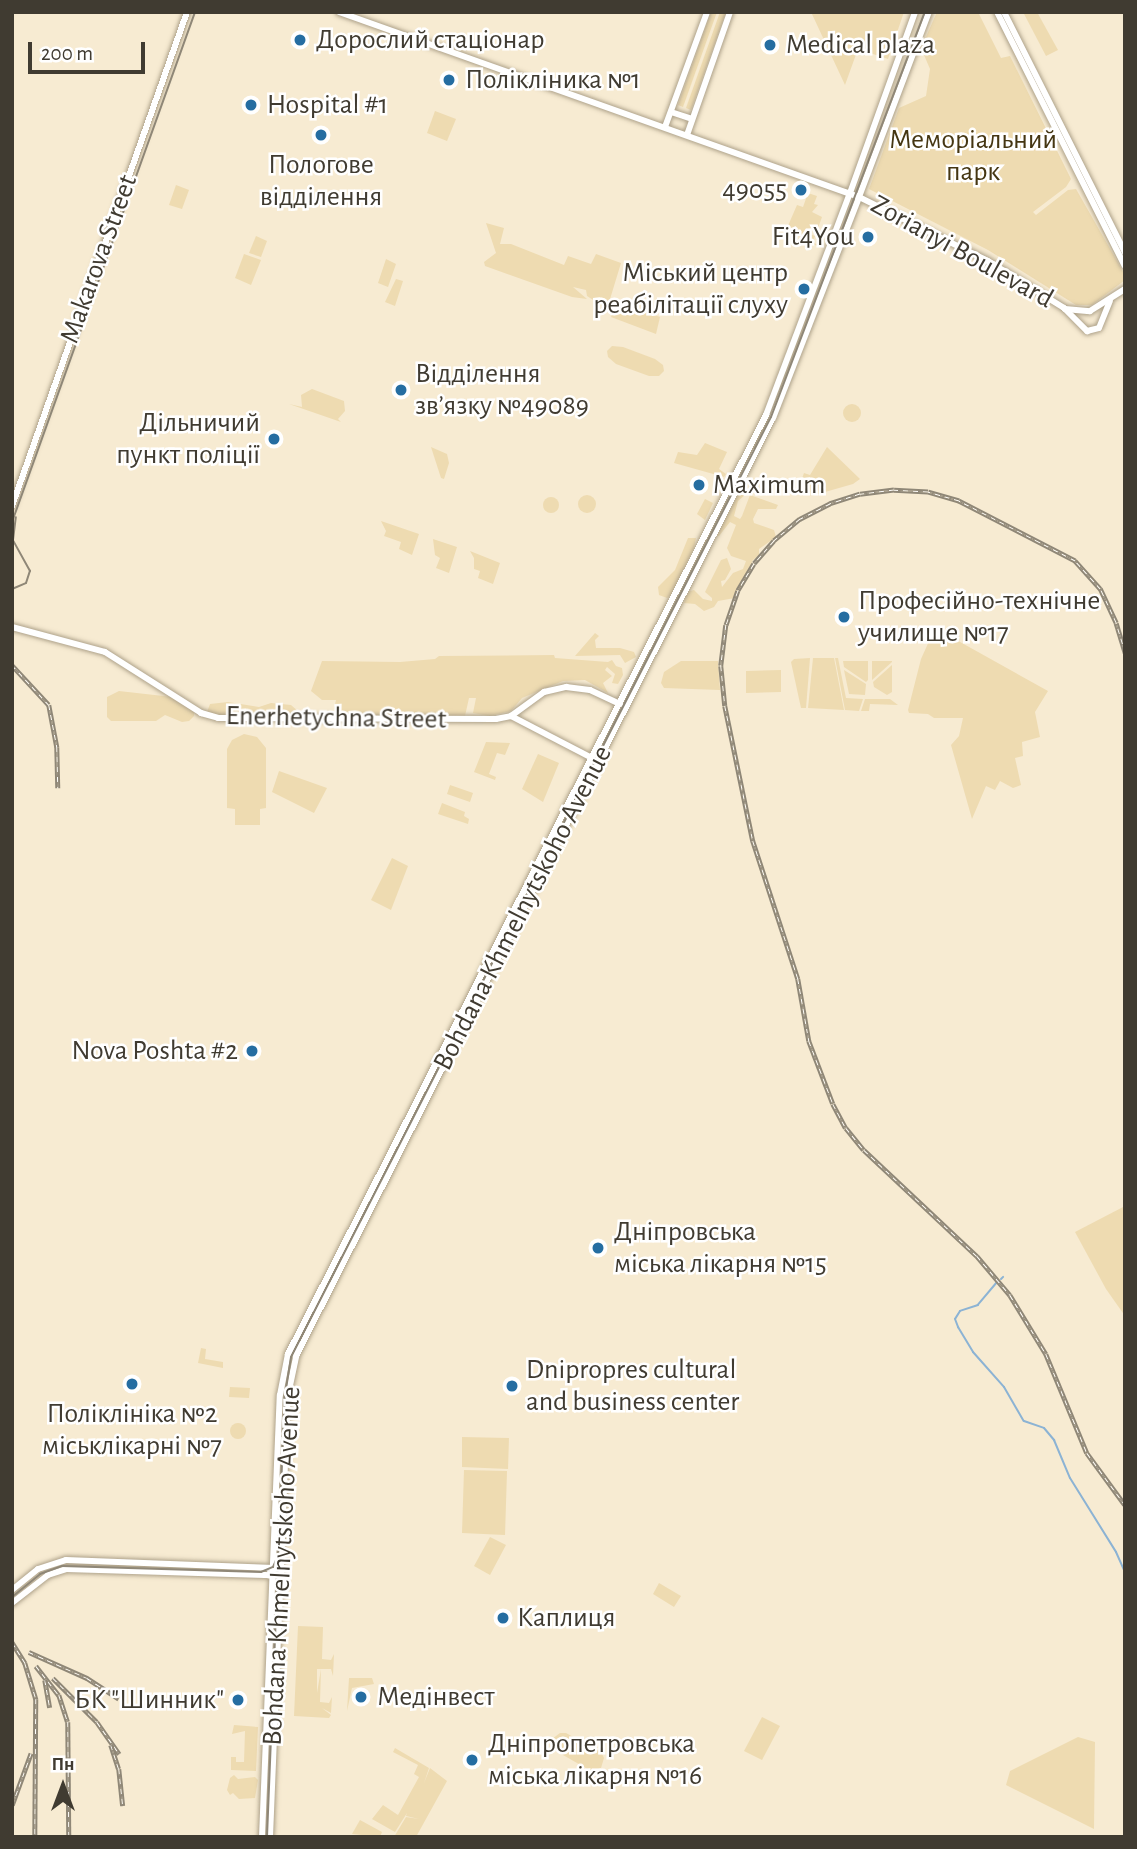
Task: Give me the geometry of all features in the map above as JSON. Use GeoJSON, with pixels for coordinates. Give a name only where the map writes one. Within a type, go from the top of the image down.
{"type":"FeatureCollection","features":[{"type":"Feature","properties":{"kind":"main road","name":"Makarova Street"},"geometry":{"type":"LineString","coordinates":[[12,506],[187,12]]}},
{"type":"Feature","properties":{"kind":"main road","name":"Zorianyi Boulevard"},"geometry":{"type":"LineString","coordinates":[[339,12],[850,193],[988,261],[1064,308],[1087,331],[1095,331],[1110,301]]}},
{"type":"Feature","properties":{"kind":"main road"},"geometry":{"type":"LineString","coordinates":[[666,127],[707,12]]}},
{"type":"Feature","properties":{"kind":"main road"},"geometry":{"type":"LineString","coordinates":[[687,135],[730,12]]}},
{"type":"Feature","properties":{"kind":"main road","name":"Bohdana Khmelnytskoho Avenue"},"geometry":{"type":"LineString","coordinates":[[262,1837],[280,1395],[288,1353],[766,415],[915,12]]}},
{"type":"Feature","properties":{"kind":"main road","name":"Bohdana Khmelnytskoho Avenue"},"geometry":{"type":"LineString","coordinates":[[270,1837],[289,1385],[298,1350],[774,418],[929,12]]}},
{"type":"Feature","properties":{"kind":"main road"},"geometry":{"type":"LineString","coordinates":[[997,12],[1125,265]]}},
{"type":"Feature","properties":{"kind":"main road"},"geometry":{"type":"LineString","coordinates":[[1004,12],[1125,253]]}},
{"type":"Feature","properties":{"kind":"main road"},"geometry":{"type":"LineString","coordinates":[[671,112],[692,120]]}},
{"type":"Feature","properties":{"kind":"main road","name":"Zorianyi Boulevard"},"geometry":{"type":"LineString","coordinates":[[1081,326],[1082,317],[1125,289]]}},
{"type":"Feature","properties":{"kind":"main road","name":"Zorianyi Boulevard"},"geometry":{"type":"LineString","coordinates":[[1064,308],[1098,314],[1101,320]]}},
{"type":"Feature","properties":{"kind":"main road","name":"Enerhetychna Street"},"geometry":{"type":"LineString","coordinates":[[12,627],[105,652],[201,713],[218,718],[459,720],[512,716]]}},
{"type":"Feature","properties":{"kind":"main road"},"geometry":{"type":"LineString","coordinates":[[590,757],[512,716],[544,692],[560,688],[590,690],[626,706]]}},
{"type":"Feature","properties":{"kind":"main road"},"geometry":{"type":"LineString","coordinates":[[12,1590],[42,1566],[66,1560],[220,1570]]}},
{"type":"Feature","properties":{"kind":"main road"},"geometry":{"type":"LineString","coordinates":[[12,1603],[48,1574],[66,1569],[281,1571]]}},
{"type":"Feature","properties":{"kind":"main road"},"geometry":{"type":"LineString","coordinates":[[270,1640],[278,1640]]}},
{"type":"Feature","properties":{"kind":"green space"},"geometry":{"type":"Polygon","coordinates":[[[711,12],[717,12],[683,107],[678,105],[711,12]]]}},
{"type":"Feature","properties":{"kind":"green space"},"geometry":{"type":"Polygon","coordinates":[[[720,12],[726,12],[691,110],[686,108],[720,12]]]}},
{"type":"Feature","properties":{"kind":"green space"},"geometry":{"type":"Polygon","coordinates":[[[811,12],[904,12],[888,59],[858,49],[845,85],[811,12]]]}},
{"type":"Feature","properties":{"kind":"green space","name":"Меморіальний парк"},"geometry":{"type":"Polygon","coordinates":[[[937,12],[978,12],[1001,58],[1010,56],[1071,179],[1066,187],[1033,212],[1036,215],[1068,190],[1076,189],[1125,275],[1125,280],[1092,305],[1076,305],[988,250],[869,189],[899,108],[926,96],[930,69],[921,48],[937,12]]]}},
{"type":"Feature","properties":{"kind":"green space"},"geometry":{"type":"Polygon","coordinates":[[[1023,12],[1037,12],[1058,50],[1046,56],[1023,12]]]}},
{"type":"Feature","properties":{"kind":"green space"},"geometry":{"type":"Polygon","coordinates":[[[435,111],[456,119],[447,141],[427,133],[435,111]]]}},
{"type":"Feature","properties":{"kind":"green space"},"geometry":{"type":"Polygon","coordinates":[[[176,185],[189,190],[182,209],[169,205],[176,185]]]}},
{"type":"Feature","properties":{"kind":"green space"},"geometry":{"type":"Polygon","coordinates":[[[808,193],[817,196],[814,204],[818,205],[812,212],[822,217],[817,231],[810,228],[808,233],[815,236],[813,242],[822,248],[808,242],[810,237],[787,228],[797,205],[803,207],[808,193]]]}},
{"type":"Feature","properties":{"kind":"green space"},"geometry":{"type":"Polygon","coordinates":[[[486,223],[504,228],[500,244],[511,244],[564,265],[568,256],[591,264],[596,254],[621,263],[607,309],[587,296],[586,290],[573,287],[587,299],[572,297],[485,266],[484,262],[496,253],[486,223]]]}},
{"type":"Feature","properties":{"kind":"green space"},"geometry":{"type":"Polygon","coordinates":[[[256,236],[267,241],[261,257],[249,253],[256,236]]]}},
{"type":"Feature","properties":{"kind":"green space"},"geometry":{"type":"Polygon","coordinates":[[[244,254],[261,260],[251,285],[235,278],[244,254]]]}},
{"type":"Feature","properties":{"kind":"green space"},"geometry":{"type":"Polygon","coordinates":[[[386,259],[396,264],[388,287],[378,283],[386,259]]]}},
{"type":"Feature","properties":{"kind":"green space"},"geometry":{"type":"Polygon","coordinates":[[[396,279],[403,281],[395,306],[385,302],[396,279]]]}},
{"type":"Feature","properties":{"kind":"green space"},"geometry":{"type":"Polygon","coordinates":[[[617,301],[660,317],[656,334],[611,317],[617,301]]]}},
{"type":"Feature","properties":{"kind":"green space"},"geometry":{"type":"Polygon","coordinates":[[[612,346],[623,347],[655,359],[663,365],[664,371],[659,376],[649,376],[616,364],[608,357],[607,351],[612,346]]]}},
{"type":"Feature","properties":{"kind":"green space"},"geometry":{"type":"Polygon","coordinates":[[[312,389],[344,401],[345,411],[338,419],[341,422],[289,404],[302,407],[301,395],[312,389]]]}},
{"type":"Feature","properties":{"kind":"green space"},"geometry":{"type":"Polygon","coordinates":[[[848,404],[856,404],[861,413],[859,420],[848,422],[843,417],[843,409],[848,404]]]}},
{"type":"Feature","properties":{"kind":"green space"},"geometry":{"type":"Polygon","coordinates":[[[705,443],[727,452],[719,469],[726,474],[724,477],[674,463],[678,452],[697,455],[705,443]]]}},
{"type":"Feature","properties":{"kind":"green space"},"geometry":{"type":"Polygon","coordinates":[[[431,447],[447,454],[449,463],[444,479],[441,478],[431,447]]]}},
{"type":"Feature","properties":{"kind":"green space"},"geometry":{"type":"Polygon","coordinates":[[[827,447],[860,479],[853,484],[811,496],[798,489],[804,473],[810,475],[827,447]]]}},
{"type":"Feature","properties":{"kind":"green space"},"geometry":{"type":"Polygon","coordinates":[[[741,489],[746,494],[738,501],[734,516],[740,519],[750,495],[778,505],[776,509],[758,509],[753,519],[754,523],[774,530],[776,537],[759,549],[759,555],[753,560],[735,598],[718,601],[714,607],[704,611],[695,604],[684,603],[687,592],[694,590],[703,599],[712,601],[705,592],[721,560],[727,558],[731,569],[725,580],[721,581],[722,587],[733,573],[743,569],[746,561],[731,556],[727,548],[736,525],[730,522],[719,536],[716,536],[741,489]]]}},
{"type":"Feature","properties":{"kind":"green space"},"geometry":{"type":"Polygon","coordinates":[[[587,495],[593,498],[596,504],[593,510],[587,513],[581,510],[578,504],[581,498],[587,495]]]}},
{"type":"Feature","properties":{"kind":"green space"},"geometry":{"type":"Polygon","coordinates":[[[551,497],[557,499],[557,511],[551,513],[545,511],[543,505],[545,499],[551,497]]]}},
{"type":"Feature","properties":{"kind":"green space"},"geometry":{"type":"Polygon","coordinates":[[[705,499],[713,503],[705,520],[697,514],[705,499]]]}},
{"type":"Feature","properties":{"kind":"green space"},"geometry":{"type":"Polygon","coordinates":[[[381,521],[419,534],[412,555],[399,549],[401,542],[384,536],[386,531],[381,521]]]}},
{"type":"Feature","properties":{"kind":"green space"},"geometry":{"type":"Polygon","coordinates":[[[688,538],[696,538],[694,548],[671,595],[667,598],[659,595],[658,587],[675,570],[688,538]]]}},
{"type":"Feature","properties":{"kind":"green space"},"geometry":{"type":"Polygon","coordinates":[[[433,539],[457,547],[449,573],[436,568],[440,558],[435,555],[433,539]]]}},
{"type":"Feature","properties":{"kind":"green space"},"geometry":{"type":"Polygon","coordinates":[[[470,551],[500,563],[493,584],[478,578],[480,571],[474,569],[474,558],[470,551]]]}},
{"type":"Feature","properties":{"kind":"green space"},"geometry":{"type":"Polygon","coordinates":[[[935,628],[1048,691],[1035,712],[1040,737],[1022,742],[1023,756],[1015,758],[1021,785],[1013,788],[1000,781],[995,790],[986,786],[972,819],[951,745],[959,736],[963,718],[934,718],[928,714],[909,713],[908,710],[921,659],[935,628]]]}},
{"type":"Feature","properties":{"kind":"green space"},"geometry":{"type":"Polygon","coordinates":[[[595,633],[599,636],[595,640],[596,648],[620,648],[634,652],[636,657],[625,663],[620,655],[575,656],[595,633]]]}},
{"type":"Feature","properties":{"kind":"green space"},"geometry":{"type":"Polygon","coordinates":[[[554,655],[555,658],[608,662],[612,660],[616,666],[622,668],[623,675],[618,684],[612,683],[615,674],[607,667],[605,670],[612,676],[603,683],[608,693],[585,680],[563,681],[522,698],[511,711],[489,716],[473,713],[476,698],[469,698],[465,716],[339,716],[334,708],[336,700],[322,700],[311,691],[322,661],[400,662],[435,659],[439,656],[554,655]]]}},
{"type":"Feature","properties":{"kind":"green space"},"geometry":{"type":"Polygon","coordinates":[[[810,658],[806,708],[801,708],[791,662],[794,659],[810,658]]]}},
{"type":"Feature","properties":{"kind":"green space"},"geometry":{"type":"Polygon","coordinates":[[[813,658],[834,658],[844,710],[808,708],[813,658]]]}},
{"type":"Feature","properties":{"kind":"green space"},"geometry":{"type":"Polygon","coordinates":[[[835,658],[838,658],[846,698],[863,699],[859,711],[845,710],[835,658]]]}},
{"type":"Feature","properties":{"kind":"green space"},"geometry":{"type":"Polygon","coordinates":[[[681,661],[718,661],[720,690],[664,688],[661,683],[664,672],[681,661]]]}},
{"type":"Feature","properties":{"kind":"green space"},"geometry":{"type":"Polygon","coordinates":[[[843,661],[868,661],[868,680],[866,682],[844,667],[843,661]]]}},
{"type":"Feature","properties":{"kind":"green space"},"geometry":{"type":"Polygon","coordinates":[[[872,661],[892,661],[892,662],[872,680],[872,661]]]}},
{"type":"Feature","properties":{"kind":"green space"},"geometry":{"type":"Polygon","coordinates":[[[892,665],[892,692],[887,695],[874,687],[873,682],[892,665]]]}},
{"type":"Feature","properties":{"kind":"green space"},"geometry":{"type":"Polygon","coordinates":[[[781,670],[781,692],[746,693],[746,671],[781,670]]]}},
{"type":"Feature","properties":{"kind":"green space"},"geometry":{"type":"Polygon","coordinates":[[[844,670],[866,684],[865,695],[849,694],[844,670]]]}},
{"type":"Feature","properties":{"kind":"green space"},"geometry":{"type":"Polygon","coordinates":[[[119,691],[172,697],[194,712],[194,716],[189,721],[182,722],[165,715],[156,721],[111,721],[107,717],[107,697],[119,691]]]}},
{"type":"Feature","properties":{"kind":"green space"},"geometry":{"type":"Polygon","coordinates":[[[865,699],[890,699],[898,705],[870,704],[869,711],[861,711],[865,699]]]}},
{"type":"Feature","properties":{"kind":"green space"},"geometry":{"type":"Polygon","coordinates":[[[228,702],[259,707],[271,703],[291,705],[299,712],[293,720],[278,722],[232,720],[207,712],[210,704],[228,702]]]}},
{"type":"Feature","properties":{"kind":"green space"},"geometry":{"type":"Polygon","coordinates":[[[244,734],[257,737],[266,748],[266,808],[260,809],[260,825],[235,825],[235,809],[227,808],[227,749],[232,740],[244,734]]]}},
{"type":"Feature","properties":{"kind":"green space"},"geometry":{"type":"Polygon","coordinates":[[[486,742],[510,743],[505,755],[497,753],[489,774],[496,777],[495,780],[474,772],[486,742]]]}},
{"type":"Feature","properties":{"kind":"green space"},"geometry":{"type":"Polygon","coordinates":[[[538,754],[559,763],[543,802],[522,789],[538,754]]]}},
{"type":"Feature","properties":{"kind":"green space"},"geometry":{"type":"Polygon","coordinates":[[[279,771],[327,788],[314,813],[272,792],[279,771]]]}},
{"type":"Feature","properties":{"kind":"green space"},"geometry":{"type":"Polygon","coordinates":[[[450,785],[473,793],[470,802],[447,794],[450,785]]]}},
{"type":"Feature","properties":{"kind":"green space"},"geometry":{"type":"Polygon","coordinates":[[[442,803],[465,812],[464,816],[469,819],[468,824],[438,814],[442,803]]]}},
{"type":"Feature","properties":{"kind":"green space"},"geometry":{"type":"Polygon","coordinates":[[[392,858],[408,866],[391,910],[371,900],[392,858]]]}},
{"type":"Feature","properties":{"kind":"green space"},"geometry":{"type":"Polygon","coordinates":[[[1125,1206],[1125,1316],[1106,1289],[1075,1232],[1125,1206]]]}},
{"type":"Feature","properties":{"kind":"green space"},"geometry":{"type":"Polygon","coordinates":[[[201,1348],[206,1349],[205,1359],[223,1362],[223,1368],[198,1363],[201,1348]]]}},
{"type":"Feature","properties":{"kind":"green space"},"geometry":{"type":"Polygon","coordinates":[[[230,1387],[250,1388],[249,1398],[229,1397],[230,1387]]]}},
{"type":"Feature","properties":{"kind":"green space"},"geometry":{"type":"Polygon","coordinates":[[[238,1423],[244,1425],[244,1437],[238,1439],[232,1437],[230,1431],[232,1425],[238,1423]]]}},
{"type":"Feature","properties":{"kind":"green space"},"geometry":{"type":"Polygon","coordinates":[[[462,1437],[509,1438],[508,1469],[462,1467],[462,1437]]]}},
{"type":"Feature","properties":{"kind":"green space"},"geometry":{"type":"Polygon","coordinates":[[[464,1470],[507,1471],[505,1535],[462,1533],[464,1470]]]}},
{"type":"Feature","properties":{"kind":"green space"},"geometry":{"type":"Polygon","coordinates":[[[490,1537],[506,1545],[490,1575],[474,1566],[490,1537]]]}},
{"type":"Feature","properties":{"kind":"green space"},"geometry":{"type":"Polygon","coordinates":[[[659,1583],[681,1596],[674,1607],[653,1594],[659,1583]]]}},
{"type":"Feature","properties":{"kind":"green space"},"geometry":{"type":"Polygon","coordinates":[[[298,1626],[323,1627],[322,1659],[331,1660],[334,1654],[333,1676],[331,1669],[321,1669],[320,1702],[329,1703],[332,1697],[331,1713],[322,1708],[331,1715],[329,1718],[294,1716],[298,1626]],[[317,1669],[317,1693],[321,1669],[317,1669]]]}},
{"type":"Feature","properties":{"kind":"green space"},"geometry":{"type":"Polygon","coordinates":[[[349,1678],[372,1678],[374,1684],[352,1688],[347,1711],[349,1678]]]}},
{"type":"Feature","properties":{"kind":"green space"},"geometry":{"type":"Polygon","coordinates":[[[762,1717],[780,1726],[762,1760],[744,1751],[762,1717]]]}},
{"type":"Feature","properties":{"kind":"green space"},"geometry":{"type":"Polygon","coordinates":[[[234,1725],[258,1727],[256,1771],[231,1770],[231,1757],[236,1757],[236,1762],[244,1762],[245,1731],[232,1734],[234,1725]]]}},
{"type":"Feature","properties":{"kind":"green space"},"geometry":{"type":"Polygon","coordinates":[[[560,1733],[566,1733],[601,1752],[604,1758],[601,1768],[591,1771],[556,1751],[552,1739],[560,1733]]]}},
{"type":"Feature","properties":{"kind":"green space"},"geometry":{"type":"Polygon","coordinates":[[[1078,1737],[1095,1742],[1094,1829],[1006,1785],[1010,1771],[1078,1737]]]}},
{"type":"Feature","properties":{"kind":"green space"},"geometry":{"type":"Polygon","coordinates":[[[395,1748],[429,1768],[424,1783],[430,1768],[447,1781],[416,1837],[394,1837],[406,1817],[419,1819],[406,1816],[407,1813],[395,1832],[372,1819],[383,1805],[398,1815],[419,1777],[414,1774],[418,1765],[393,1752],[395,1748]]]}},
{"type":"Feature","properties":{"kind":"green space"},"geometry":{"type":"Polygon","coordinates":[[[234,1775],[238,1779],[255,1777],[258,1780],[255,1798],[239,1799],[233,1793],[230,1795],[227,1790],[230,1778],[234,1775]]]}},
{"type":"Feature","properties":{"kind":"green space"},"geometry":{"type":"Polygon","coordinates":[[[360,1820],[382,1832],[380,1837],[352,1834],[360,1820]]]}},
{"type":"Feature","properties":{"kind":"waterway"},"geometry":{"type":"LineString","coordinates":[[997,1282],[978,1305],[960,1311],[955,1319],[958,1327],[973,1352],[1004,1387],[1024,1421],[1044,1428],[1054,1440],[1070,1478],[1116,1552],[1125,1572]]}},
{"type":"Feature","properties":{"kind":"tram line"},"geometry":{"type":"LineString","coordinates":[[12,522],[195,12]]}},
{"type":"Feature","properties":{"kind":"tram line"},"geometry":{"type":"LineString","coordinates":[[267,1837],[285,1395],[291,1357],[771,417],[925,12]]}},
{"type":"Feature","properties":{"kind":"tram line"},"geometry":{"type":"LineString","coordinates":[[12,589],[26,583],[30,571],[13,540],[16,517]]}},
{"type":"Feature","properties":{"kind":"tram line"},"geometry":{"type":"LineString","coordinates":[[12,1597],[40,1574],[62,1566],[261,1572],[273,1567],[278,1556]]}},
{"type":"Feature","properties":{"kind":"railway"},"geometry":{"type":"LineString","coordinates":[[1125,653],[1116,623],[1100,589],[1075,561],[959,501],[928,492],[894,490],[860,494],[830,504],[800,519],[774,541],[754,564],[738,591],[726,625],[721,666],[725,706],[753,841],[798,979],[809,1041],[833,1104],[846,1128],[864,1150],[977,1256],[1010,1295],[1046,1354],[1087,1453],[1125,1505]]}},
{"type":"Feature","properties":{"kind":"railway"},"geometry":{"type":"LineString","coordinates":[[12,665],[49,705],[57,747],[58,788]]}},
{"type":"Feature","properties":{"kind":"railway"},"geometry":{"type":"LineString","coordinates":[[12,1642],[25,1663],[36,1699],[35,1837]]}},
{"type":"Feature","properties":{"kind":"railway"},"geometry":{"type":"LineString","coordinates":[[29,1652],[87,1678],[119,1699]]}},
{"type":"Feature","properties":{"kind":"railway"},"geometry":{"type":"LineString","coordinates":[[36,1666],[59,1695],[68,1722],[69,1837]]}},
{"type":"Feature","properties":{"kind":"railway"},"geometry":{"type":"LineString","coordinates":[[53,1678],[97,1722],[119,1754]]}},
{"type":"Feature","properties":{"kind":"railway"},"geometry":{"type":"LineString","coordinates":[[45,1680],[50,1708]]}},
{"type":"Feature","properties":{"kind":"railway"},"geometry":{"type":"LineString","coordinates":[[111,1745],[119,1769],[123,1806]]}},
{"type":"Feature","properties":{"kind":"railway"},"geometry":{"type":"LineString","coordinates":[[12,1805],[31,1753]]}},
{"type":"Feature","properties":{"kind":"place","name":"Дорослий стаціонар"},"geometry":{"type":"Point","coordinates":[300,40]}},
{"type":"Feature","properties":{"kind":"place","name":"Medical plaza"},"geometry":{"type":"Point","coordinates":[770,45]}},
{"type":"Feature","properties":{"kind":"place","name":"Полікліника №1"},"geometry":{"type":"Point","coordinates":[449,80]}},
{"type":"Feature","properties":{"kind":"place","name":"Hospital #1"},"geometry":{"type":"Point","coordinates":[251,105]}},
{"type":"Feature","properties":{"kind":"place","name":"Пологове відділення"},"geometry":{"type":"Point","coordinates":[321,135]}},
{"type":"Feature","properties":{"kind":"place","name":"49055"},"geometry":{"type":"Point","coordinates":[801,190]}},
{"type":"Feature","properties":{"kind":"place","name":"Fit4You"},"geometry":{"type":"Point","coordinates":[868,237]}},
{"type":"Feature","properties":{"kind":"place","name":"Міський центр реабілітації слуху"},"geometry":{"type":"Point","coordinates":[804,289]}},
{"type":"Feature","properties":{"kind":"place","name":"Відділення зв’язку №49089"},"geometry":{"type":"Point","coordinates":[401,390]}},
{"type":"Feature","properties":{"kind":"place","name":"Дільничий пункт поліції"},"geometry":{"type":"Point","coordinates":[274,439]}},
{"type":"Feature","properties":{"kind":"place","name":"Maximum"},"geometry":{"type":"Point","coordinates":[699,485]}},
{"type":"Feature","properties":{"kind":"place","name":"Професійно-технічне училище №17"},"geometry":{"type":"Point","coordinates":[844,617]}},
{"type":"Feature","properties":{"kind":"place","name":"Nova Poshta #2"},"geometry":{"type":"Point","coordinates":[252,1051]}},
{"type":"Feature","properties":{"kind":"place","name":"Дніпровська міська лікарня №15"},"geometry":{"type":"Point","coordinates":[598,1248]}},
{"type":"Feature","properties":{"kind":"place","name":"Поліклініка №2 міськлікарні №7"},"geometry":{"type":"Point","coordinates":[132,1384]}},
{"type":"Feature","properties":{"kind":"place","name":"Dnipropres cultural and business center"},"geometry":{"type":"Point","coordinates":[512,1386]}},
{"type":"Feature","properties":{"kind":"place","name":"Каплиця"},"geometry":{"type":"Point","coordinates":[503,1618]}},
{"type":"Feature","properties":{"kind":"place","name":"Медінвест"},"geometry":{"type":"Point","coordinates":[361,1697]}},
{"type":"Feature","properties":{"kind":"place","name":"БК \"Шинник\""},"geometry":{"type":"Point","coordinates":[238,1700]}},
{"type":"Feature","properties":{"kind":"place","name":"Дніпропетровська міська лікарня №16"},"geometry":{"type":"Point","coordinates":[472,1760]}}]}
